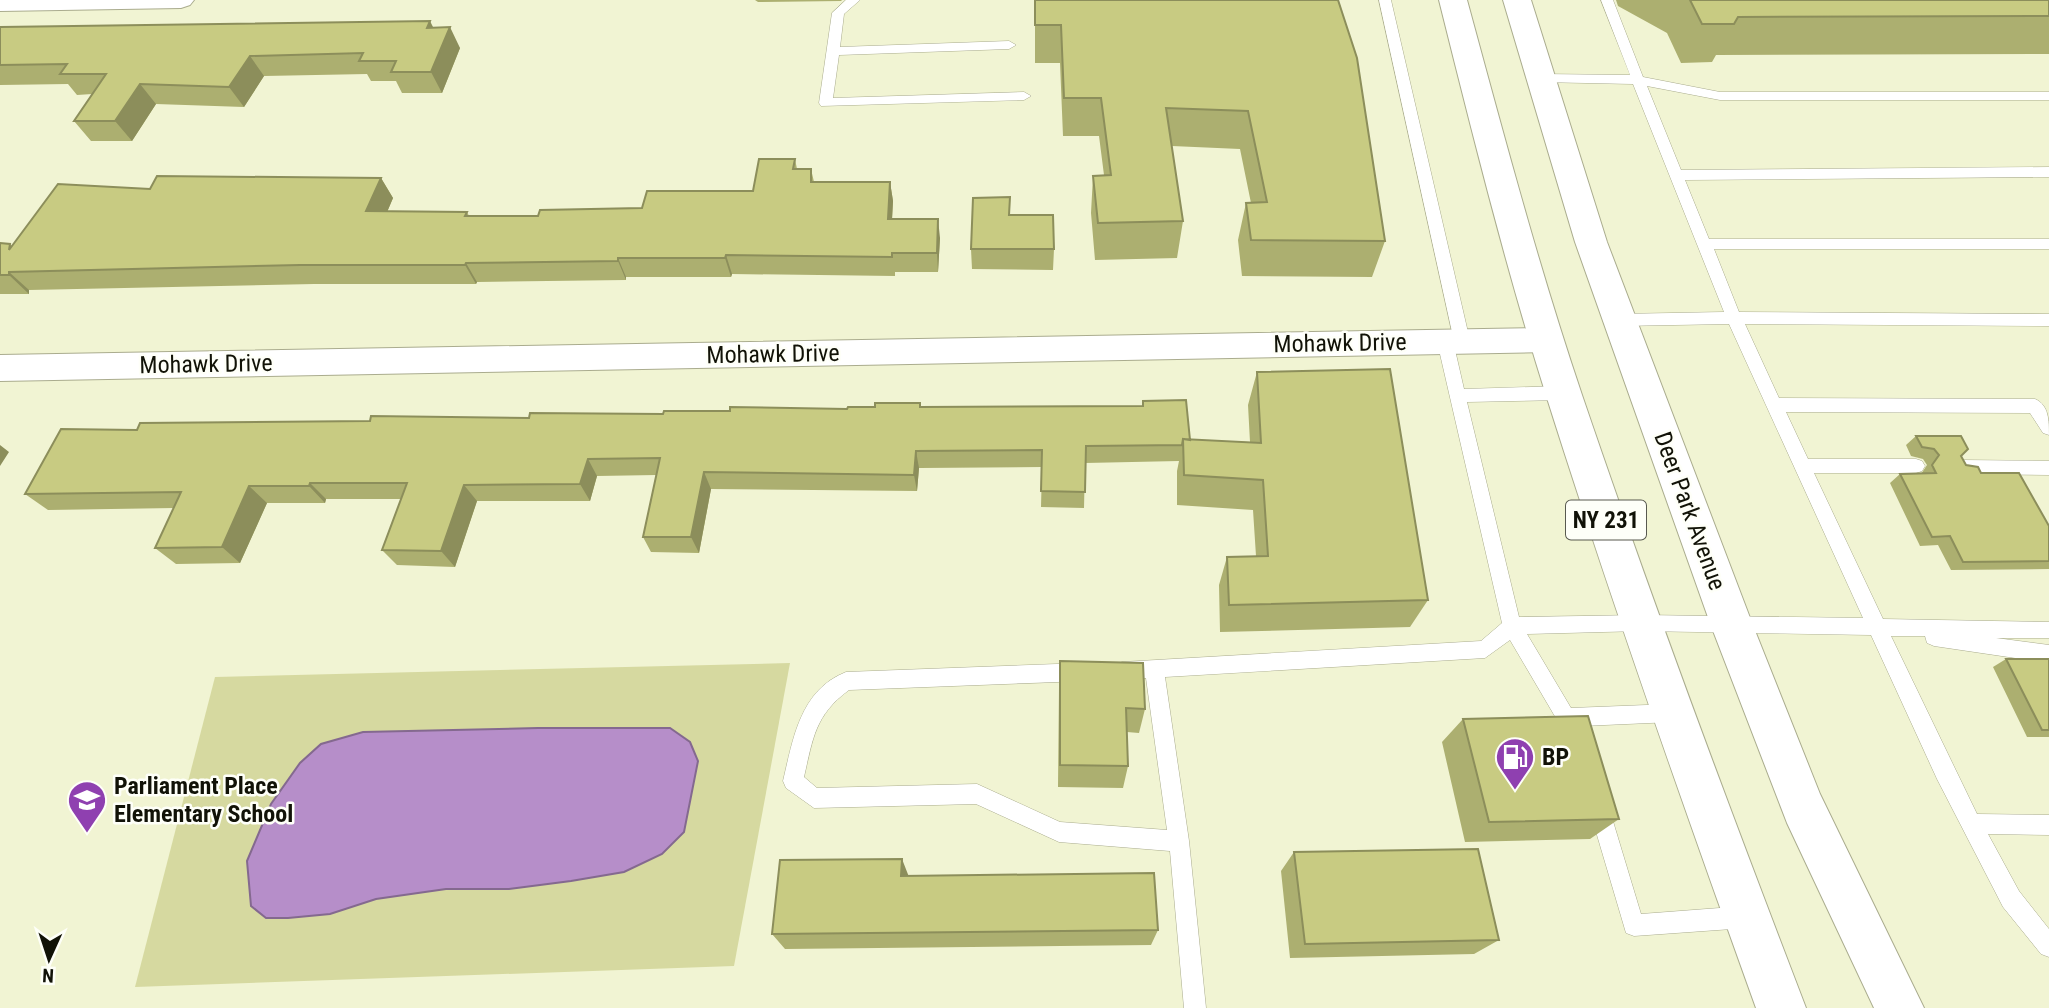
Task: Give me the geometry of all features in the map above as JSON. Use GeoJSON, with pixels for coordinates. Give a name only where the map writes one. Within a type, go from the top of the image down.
{"type":"FeatureCollection","features":[{"type":"Feature","properties":{"kind":"main road","name":"NY 231"},"geometry":{"type":"LineString","coordinates":[[1453,0],[1563,393],[1672,713],[1781,1008]]}},
{"type":"Feature","properties":{"kind":"main road","name":"Deer Park Avenue"},"geometry":{"type":"LineString","coordinates":[[1517,0],[1591,242],[1731,624],[1803,807],[1899,1008]]}},
{"type":"Feature","properties":{"kind":"main road"},"geometry":{"type":"LineString","coordinates":[[1865,938],[1923,1008]]}},
{"type":"Feature","properties":{"kind":"street"},"geometry":{"type":"LineString","coordinates":[[0,3],[181,0]]}},
{"type":"Feature","properties":{"kind":"street","name":"Mohawk Drive"},"geometry":{"type":"LineString","coordinates":[[0,368],[1546,340]]}},
{"type":"Feature","properties":{"kind":"lane"},"geometry":{"type":"LineString","coordinates":[[854,0],[838,13],[826,103],[1024,96]]}},
{"type":"Feature","properties":{"kind":"lane"},"geometry":{"type":"LineString","coordinates":[[1385,0],[1454,341],[1457,396],[1512,626],[1577,735],[1585,761]]}},
{"type":"Feature","properties":{"kind":"lane"},"geometry":{"type":"LineString","coordinates":[[1607,0],[1734,318],[1944,772],[2011,899],[2040,923],[2049,946]]}},
{"type":"Feature","properties":{"kind":"lane"},"geometry":{"type":"LineString","coordinates":[[833,51],[1009,46]]}},
{"type":"Feature","properties":{"kind":"lane"},"geometry":{"type":"LineString","coordinates":[[1539,78],[1638,80],[1720,96],[2049,96]]}},
{"type":"Feature","properties":{"kind":"lane"},"geometry":{"type":"LineString","coordinates":[[1676,175],[2049,172]]}},
{"type":"Feature","properties":{"kind":"lane"},"geometry":{"type":"LineString","coordinates":[[1704,244],[2049,244]]}},
{"type":"Feature","properties":{"kind":"lane"},"geometry":{"type":"LineString","coordinates":[[1619,320],[2049,320]]}},
{"type":"Feature","properties":{"kind":"lane"},"geometry":{"type":"LineString","coordinates":[[1457,396],[1563,393]]}},
{"type":"Feature","properties":{"kind":"lane"},"geometry":{"type":"LineString","coordinates":[[1774,405],[2035,406],[2049,428]]}},
{"type":"Feature","properties":{"kind":"lane"},"geometry":{"type":"LineString","coordinates":[[1803,466],[1916,466]]}},
{"type":"Feature","properties":{"kind":"lane"},"geometry":{"type":"LineString","coordinates":[[1961,467],[2049,468]]}},
{"type":"Feature","properties":{"kind":"lane"},"geometry":{"type":"LineString","coordinates":[[1179,841],[1059,832],[977,794],[814,798],[793,782],[810,713],[829,692],[846,681],[1153,670],[1485,649],[1512,626],[1641,623],[2049,630]]}},
{"type":"Feature","properties":{"kind":"lane"},"geometry":{"type":"LineString","coordinates":[[1879,628],[2049,654]]}},
{"type":"Feature","properties":{"kind":"lane"},"geometry":{"type":"LineString","coordinates":[[1153,670],[1158,686],[1179,841],[1195,1008]]}},
{"type":"Feature","properties":{"kind":"lane"},"geometry":{"type":"LineString","coordinates":[[1566,717],[1672,713]]}},
{"type":"Feature","properties":{"kind":"lane"},"geometry":{"type":"LineString","coordinates":[[1592,786],[1634,925],[1746,917]]}},
{"type":"Feature","properties":{"kind":"lane"},"geometry":{"type":"LineString","coordinates":[[1972,824],[2049,825]]}},
{"type":"Feature","properties":{"kind":"green space"},"geometry":{"type":"Polygon","coordinates":[[[790,663],[734,966],[135,987],[215,677],[790,663]]]}},
{"type":"Feature","properties":{"kind":"shaded area"},"geometry":{"type":"Polygon","coordinates":[[[670,728],[690,742],[698,761],[684,832],[662,854],[624,872],[509,889],[446,889],[376,899],[330,914],[288,918],[266,918],[251,906],[247,861],[271,804],[300,763],[321,744],[363,732],[670,728]]]}},
{"type":"Feature","properties":{"kind":"building"},"geometry":{"type":"Polygon","coordinates":[[[1035,0],[1338,0],[1357,58],[1385,241],[1251,240],[1246,203],[1267,202],[1248,111],[1166,108],[1183,221],[1098,223],[1093,176],[1111,175],[1101,98],[1064,98],[1061,25],[1035,25],[1035,0]]]}},
{"type":"Feature","properties":{"kind":"building"},"geometry":{"type":"Polygon","coordinates":[[[1690,0],[2049,0],[2049,16],[1738,17],[1734,24],[1702,24],[1690,0]]]}},
{"type":"Feature","properties":{"kind":"building"},"geometry":{"type":"Polygon","coordinates":[[[430,21],[427,28],[450,27],[431,72],[391,72],[396,61],[359,61],[363,53],[250,56],[229,87],[140,84],[115,121],[74,121],[106,74],[60,74],[67,64],[0,65],[0,27],[430,21]]]}},
{"type":"Feature","properties":{"kind":"building"},"geometry":{"type":"Polygon","coordinates":[[[759,159],[795,159],[793,169],[811,169],[811,182],[890,182],[888,219],[938,219],[937,253],[892,253],[892,257],[726,255],[725,258],[618,258],[618,261],[465,265],[300,265],[9,272],[9,275],[0,275],[0,243],[10,244],[9,250],[58,184],[150,189],[157,176],[381,178],[366,211],[467,212],[465,216],[538,216],[540,210],[642,208],[647,191],[753,191],[759,159]]]}},
{"type":"Feature","properties":{"kind":"building"},"geometry":{"type":"Polygon","coordinates":[[[1010,197],[1009,215],[1053,215],[1054,249],[971,249],[973,198],[1010,197]]]}},
{"type":"Feature","properties":{"kind":"building"},"geometry":{"type":"Polygon","coordinates":[[[1390,369],[1428,600],[1229,605],[1227,557],[1268,556],[1263,480],[1184,475],[1183,439],[1261,443],[1257,372],[1390,369]]]}},
{"type":"Feature","properties":{"kind":"building"},"geometry":{"type":"Polygon","coordinates":[[[1186,400],[1190,440],[1183,439],[1182,445],[1086,446],[1085,492],[1041,491],[1042,450],[916,451],[914,475],[704,472],[691,537],[643,537],[660,458],[588,459],[580,484],[464,485],[441,551],[382,550],[407,483],[249,486],[222,547],[155,548],[181,492],[25,494],[61,429],[137,430],[140,423],[370,421],[371,416],[529,418],[530,413],[663,414],[664,411],[730,411],[730,407],[847,409],[875,407],[875,403],[920,403],[920,407],[1143,406],[1143,401],[1186,400]]]}},
{"type":"Feature","properties":{"kind":"building"},"geometry":{"type":"Polygon","coordinates":[[[1916,436],[1961,436],[1968,449],[1961,456],[1966,465],[1978,467],[1981,473],[2019,473],[2049,526],[2049,561],[1963,562],[1950,536],[1932,537],[1900,474],[1936,473],[1932,465],[1939,455],[1934,449],[1922,447],[1916,436]]]}},
{"type":"Feature","properties":{"kind":"building"},"geometry":{"type":"Polygon","coordinates":[[[2006,659],[2049,659],[2049,730],[2042,730],[2006,659]]]}},
{"type":"Feature","properties":{"kind":"building"},"geometry":{"type":"Polygon","coordinates":[[[1060,661],[1143,663],[1145,709],[1126,708],[1128,766],[1060,765],[1060,661]]]}},
{"type":"Feature","properties":{"kind":"building"},"geometry":{"type":"Polygon","coordinates":[[[1588,716],[1619,819],[1489,822],[1463,719],[1588,716]]]}},
{"type":"Feature","properties":{"kind":"building"},"geometry":{"type":"Polygon","coordinates":[[[1478,849],[1499,940],[1305,944],[1294,852],[1478,849]]]}},
{"type":"Feature","properties":{"kind":"building"},"geometry":{"type":"Polygon","coordinates":[[[902,859],[901,876],[1154,873],[1158,930],[772,934],[780,860],[902,859]]]}},
{"type":"Feature","properties":{"kind":"place","name":"BP"},"geometry":{"type":"Point","coordinates":[1515,791]}},
{"type":"Feature","properties":{"kind":"place","name":"Parliament Place Elementary School"},"geometry":{"type":"Point","coordinates":[87,834]}}]}
